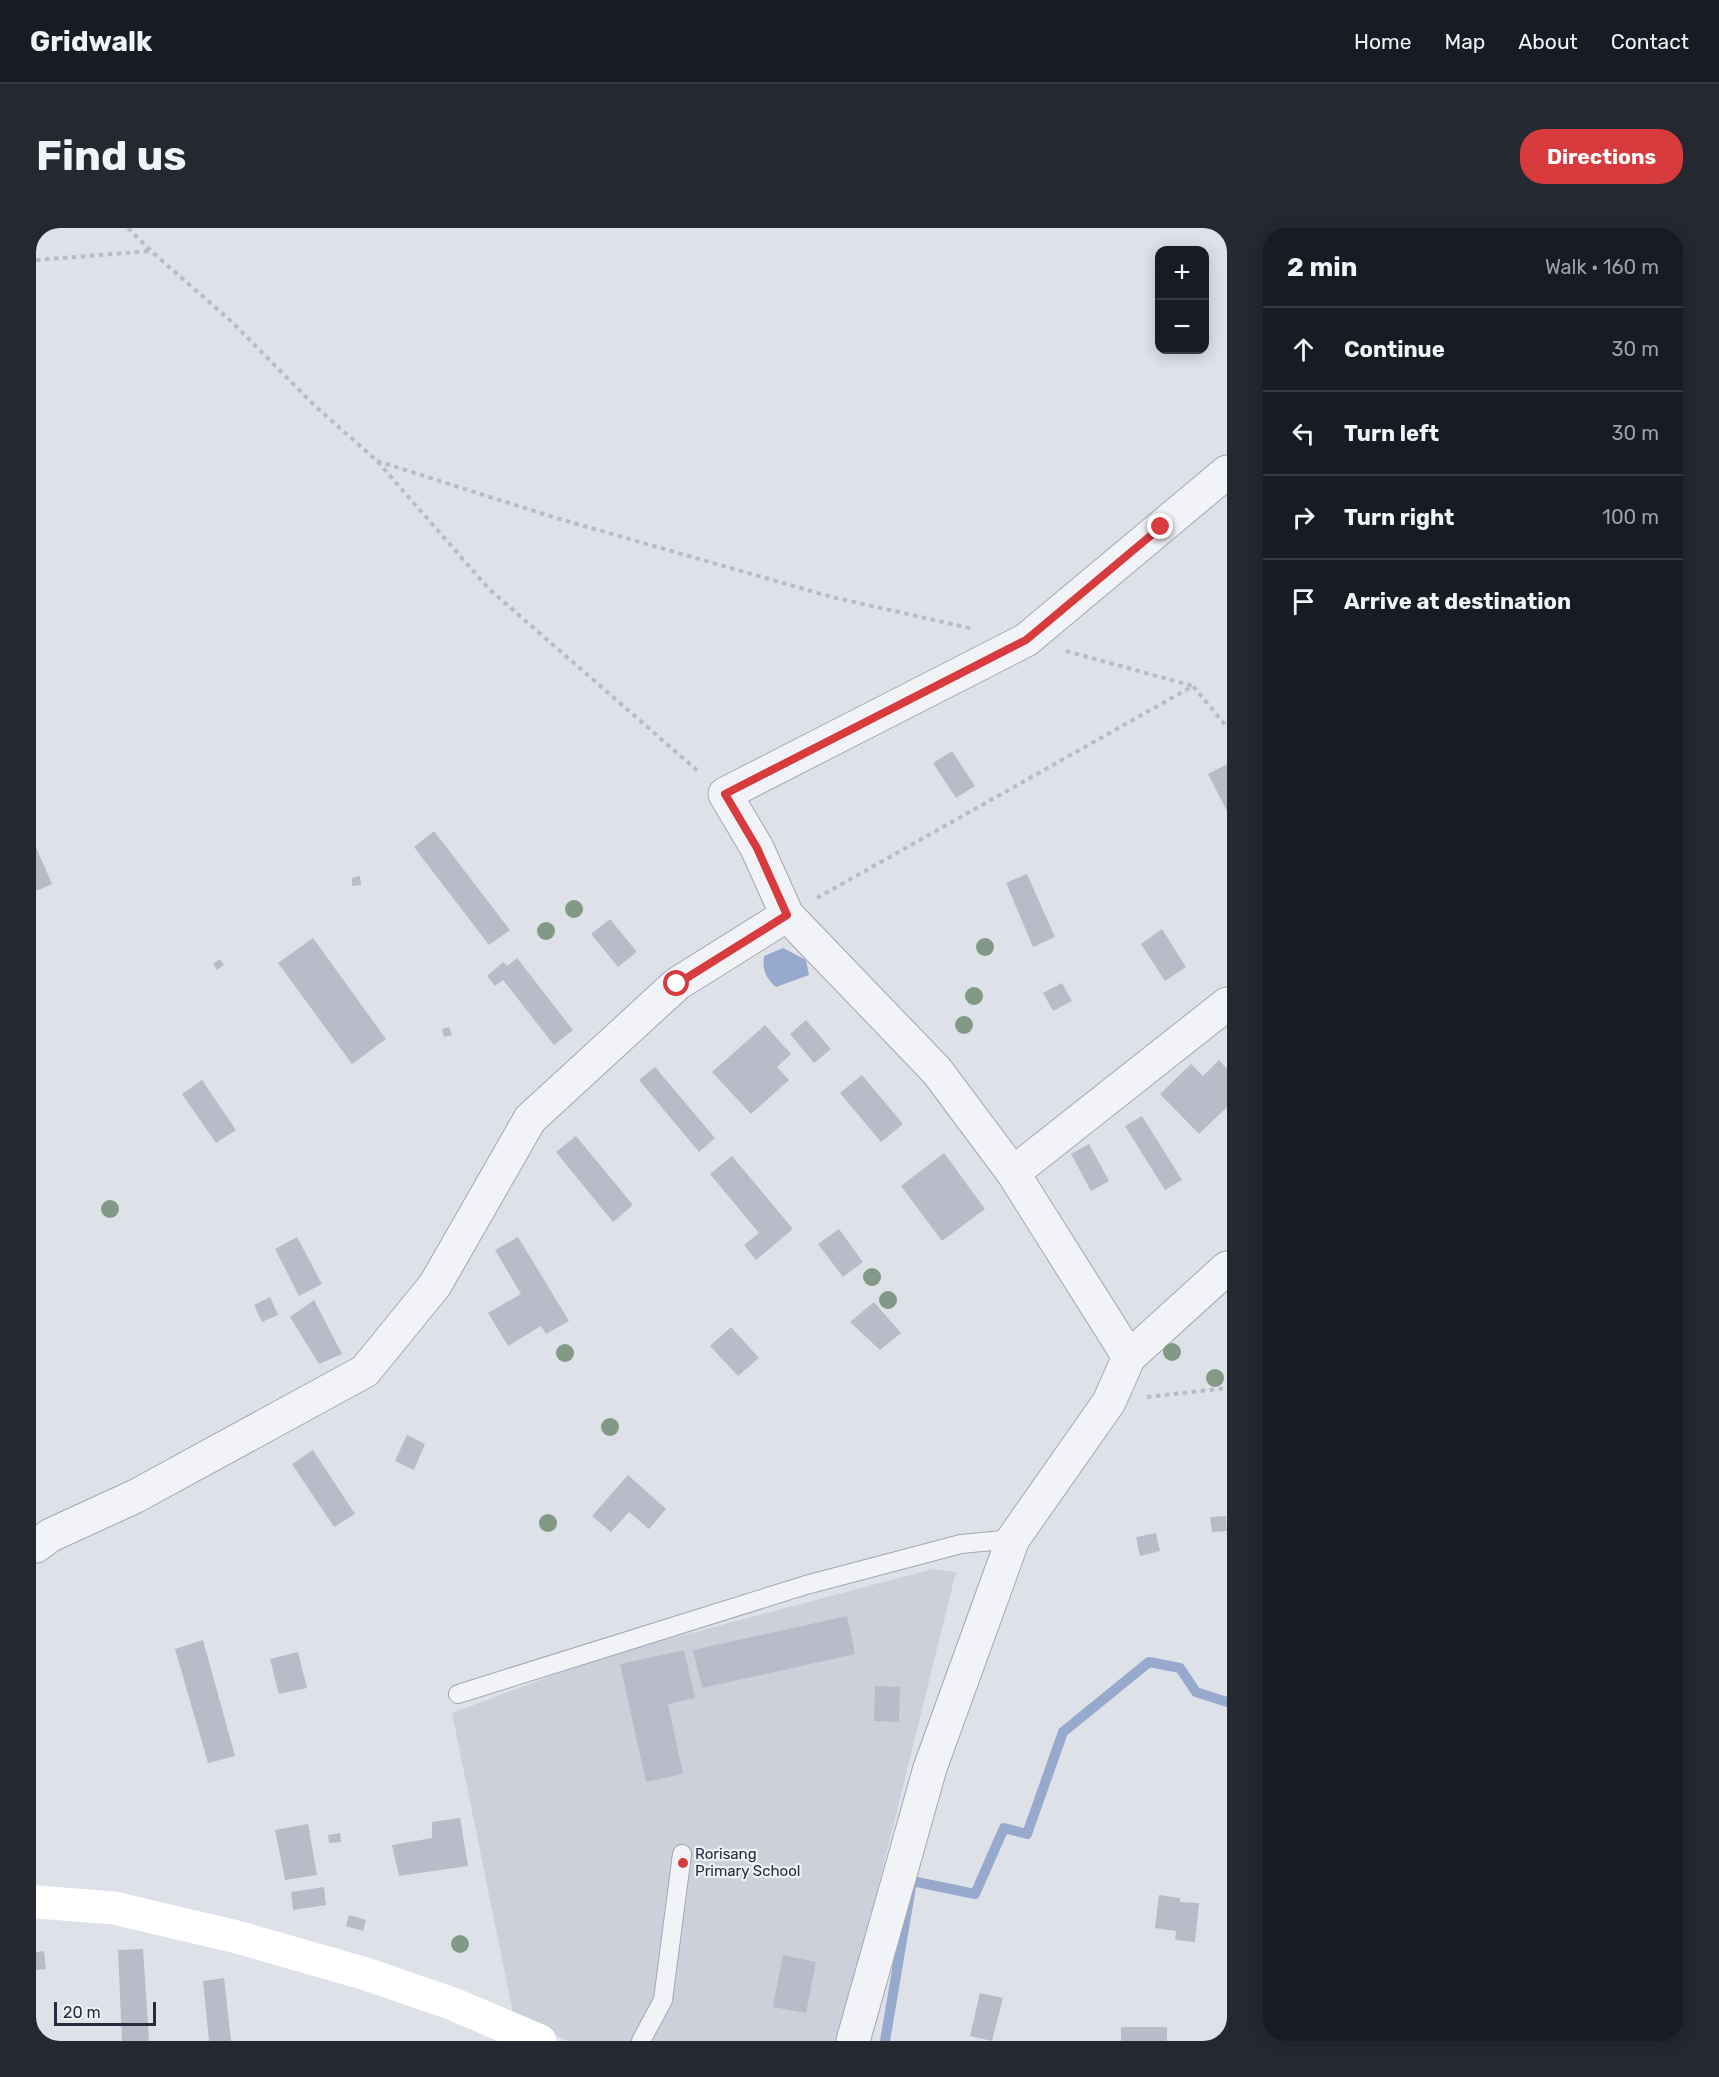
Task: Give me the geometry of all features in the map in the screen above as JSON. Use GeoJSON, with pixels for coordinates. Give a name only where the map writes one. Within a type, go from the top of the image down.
{"type":"FeatureCollection","features":[{"type":"Feature","properties":{"kind":"street"},"geometry":{"type":"LineString","coordinates":[[1129,1357],[1013,1173],[937,1071],[787,915],[757,848],[725,794],[1026,640],[1227,472]]}},
{"type":"Feature","properties":{"kind":"street"},"geometry":{"type":"LineString","coordinates":[[36,1546],[51,1535],[136,1496],[365,1371],[435,1285],[530,1119],[677,984],[787,915]]}},
{"type":"Feature","properties":{"kind":"street"},"geometry":{"type":"LineString","coordinates":[[1013,1173],[1227,1004]]}},
{"type":"Feature","properties":{"kind":"street"},"geometry":{"type":"LineString","coordinates":[[853,2041],[930,1768],[1013,1539],[1109,1402],[1129,1357],[1227,1268]]}},
{"type":"Feature","properties":{"kind":"street"},"geometry":{"type":"LineString","coordinates":[[36,1902],[114,1908],[237,1937],[366,1974],[453,2004],[540,2041]]}},
{"type":"Feature","properties":{"kind":"lane"},"geometry":{"type":"LineString","coordinates":[[458,1694],[806,1585],[961,1544],[1013,1539]]}},
{"type":"Feature","properties":{"kind":"lane"},"geometry":{"type":"LineString","coordinates":[[641,2041],[663,2000],[682,1854]]}},
{"type":"Feature","properties":{"kind":"path"},"geometry":{"type":"LineString","coordinates":[[128,228],[150,251],[233,323],[314,405],[377,461],[489,589],[725,794]]}},
{"type":"Feature","properties":{"kind":"path"},"geometry":{"type":"LineString","coordinates":[[36,260],[150,251]]}},
{"type":"Feature","properties":{"kind":"path"},"geometry":{"type":"LineString","coordinates":[[377,461],[556,518],[832,597],[1026,640],[1193,686],[1227,727]]}},
{"type":"Feature","properties":{"kind":"path"},"geometry":{"type":"LineString","coordinates":[[787,915],[1193,686]]}},
{"type":"Feature","properties":{"kind":"path"},"geometry":{"type":"LineString","coordinates":[[1109,1402],[1227,1388]]}},
{"type":"Feature","properties":{"kind":"shaded area","name":"Rorisang Primary School"},"geometry":{"type":"Polygon","coordinates":[[[933,1569],[956,1572],[840,2041],[567,2041],[513,2013],[452,1713],[601,1657],[933,1569]]]}},
{"type":"Feature","properties":{"kind":"water"},"geometry":{"type":"Polygon","coordinates":[[[783,948],[806,960],[809,975],[776,987],[766,973],[764,956],[783,948]]]}},
{"type":"Feature","properties":{"kind":"building"},"geometry":{"type":"Polygon","coordinates":[[[952,751],[975,786],[956,798],[933,763],[952,751]]]}},
{"type":"Feature","properties":{"kind":"building"},"geometry":{"type":"Polygon","coordinates":[[[1227,764],[1227,811],[1208,774],[1227,764]]]}},
{"type":"Feature","properties":{"kind":"building"},"geometry":{"type":"Polygon","coordinates":[[[434,831],[510,930],[489,945],[414,847],[434,831]]]}},
{"type":"Feature","properties":{"kind":"building"},"geometry":{"type":"Polygon","coordinates":[[[36,847],[52,884],[36,891],[36,847]]]}},
{"type":"Feature","properties":{"kind":"building"},"geometry":{"type":"Polygon","coordinates":[[[1027,874],[1055,937],[1033,947],[1006,883],[1027,874]]]}},
{"type":"Feature","properties":{"kind":"building"},"geometry":{"type":"Polygon","coordinates":[[[360,876],[361,885],[352,886],[352,878],[360,876]]]}},
{"type":"Feature","properties":{"kind":"building"},"geometry":{"type":"Polygon","coordinates":[[[610,919],[637,952],[618,967],[591,934],[610,919]]]}},
{"type":"Feature","properties":{"kind":"building"},"geometry":{"type":"Polygon","coordinates":[[[1162,929],[1186,967],[1165,981],[1141,944],[1162,929]]]}},
{"type":"Feature","properties":{"kind":"building"},"geometry":{"type":"Polygon","coordinates":[[[313,938],[386,1039],[352,1064],[278,963],[313,938]]]}},
{"type":"Feature","properties":{"kind":"building"},"geometry":{"type":"Polygon","coordinates":[[[517,958],[573,1030],[554,1045],[503,980],[495,986],[487,976],[503,962],[507,966],[517,958]]]}},
{"type":"Feature","properties":{"kind":"building"},"geometry":{"type":"Polygon","coordinates":[[[220,959],[224,965],[217,970],[213,964],[220,959]]]}},
{"type":"Feature","properties":{"kind":"building"},"geometry":{"type":"Polygon","coordinates":[[[1062,983],[1072,1001],[1053,1011],[1043,993],[1062,983]]]}},
{"type":"Feature","properties":{"kind":"building"},"geometry":{"type":"Polygon","coordinates":[[[806,1020],[831,1049],[814,1063],[790,1034],[806,1020]]]}},
{"type":"Feature","properties":{"kind":"building"},"geometry":{"type":"Polygon","coordinates":[[[765,1025],[791,1054],[777,1067],[789,1080],[751,1114],[712,1072],[765,1025]]]}},
{"type":"Feature","properties":{"kind":"building"},"geometry":{"type":"Polygon","coordinates":[[[449,1027],[452,1035],[444,1037],[442,1029],[449,1027]]]}},
{"type":"Feature","properties":{"kind":"building"},"geometry":{"type":"Polygon","coordinates":[[[1219,1060],[1227,1069],[1227,1107],[1199,1134],[1160,1094],[1191,1064],[1203,1076],[1219,1060]]]}},
{"type":"Feature","properties":{"kind":"building"},"geometry":{"type":"Polygon","coordinates":[[[655,1067],[715,1138],[699,1152],[639,1080],[655,1067]]]}},
{"type":"Feature","properties":{"kind":"building"},"geometry":{"type":"Polygon","coordinates":[[[862,1075],[903,1124],[881,1142],[840,1093],[862,1075]]]}},
{"type":"Feature","properties":{"kind":"building"},"geometry":{"type":"Polygon","coordinates":[[[202,1080],[236,1130],[216,1143],[182,1094],[202,1080]]]}},
{"type":"Feature","properties":{"kind":"building"},"geometry":{"type":"Polygon","coordinates":[[[1142,1116],[1182,1180],[1165,1190],[1125,1126],[1142,1116]]]}},
{"type":"Feature","properties":{"kind":"building"},"geometry":{"type":"Polygon","coordinates":[[[576,1136],[633,1205],[613,1222],[556,1152],[576,1136]]]}},
{"type":"Feature","properties":{"kind":"building"},"geometry":{"type":"Polygon","coordinates":[[[1089,1144],[1109,1181],[1091,1191],[1071,1154],[1089,1144]]]}},
{"type":"Feature","properties":{"kind":"building"},"geometry":{"type":"Polygon","coordinates":[[[944,1153],[985,1209],[942,1241],[901,1186],[944,1153]]]}},
{"type":"Feature","properties":{"kind":"building"},"geometry":{"type":"Polygon","coordinates":[[[732,1156],[793,1229],[756,1260],[744,1245],[759,1233],[710,1174],[732,1156]]]}},
{"type":"Feature","properties":{"kind":"building"},"geometry":{"type":"Polygon","coordinates":[[[839,1229],[863,1262],[843,1277],[818,1244],[839,1229]]]}},
{"type":"Feature","properties":{"kind":"building"},"geometry":{"type":"Polygon","coordinates":[[[297,1237],[322,1284],[299,1296],[275,1249],[297,1237]]]}},
{"type":"Feature","properties":{"kind":"building"},"geometry":{"type":"Polygon","coordinates":[[[518,1237],[569,1321],[546,1334],[541,1326],[508,1346],[488,1313],[521,1294],[495,1250],[518,1237]]]}},
{"type":"Feature","properties":{"kind":"building"},"geometry":{"type":"Polygon","coordinates":[[[270,1297],[278,1315],[262,1322],[254,1305],[270,1297]]]}},
{"type":"Feature","properties":{"kind":"building"},"geometry":{"type":"Polygon","coordinates":[[[314,1300],[342,1354],[319,1364],[290,1317],[314,1300]]]}},
{"type":"Feature","properties":{"kind":"building"},"geometry":{"type":"Polygon","coordinates":[[[874,1302],[901,1333],[880,1350],[850,1322],[874,1302]]]}},
{"type":"Feature","properties":{"kind":"building"},"geometry":{"type":"Polygon","coordinates":[[[731,1327],[759,1358],[738,1376],[710,1346],[731,1327]]]}},
{"type":"Feature","properties":{"kind":"building"},"geometry":{"type":"Polygon","coordinates":[[[407,1435],[425,1444],[414,1470],[395,1461],[407,1435]]]}},
{"type":"Feature","properties":{"kind":"building"},"geometry":{"type":"Polygon","coordinates":[[[313,1450],[355,1514],[334,1527],[292,1464],[313,1450]]]}},
{"type":"Feature","properties":{"kind":"building"},"geometry":{"type":"Polygon","coordinates":[[[628,1475],[666,1509],[649,1529],[629,1512],[611,1532],[592,1516],[628,1475]]]}},
{"type":"Feature","properties":{"kind":"building"},"geometry":{"type":"Polygon","coordinates":[[[1226,1516],[1227,1531],[1212,1532],[1210,1517],[1226,1516]]]}},
{"type":"Feature","properties":{"kind":"building"},"geometry":{"type":"Polygon","coordinates":[[[1156,1533],[1160,1551],[1140,1556],[1136,1537],[1156,1533]]]}},
{"type":"Feature","properties":{"kind":"building"},"geometry":{"type":"Polygon","coordinates":[[[847,1616],[855,1654],[702,1688],[693,1650],[847,1616]]]}},
{"type":"Feature","properties":{"kind":"building"},"geometry":{"type":"Polygon","coordinates":[[[203,1640],[235,1756],[208,1763],[175,1649],[203,1640]]]}},
{"type":"Feature","properties":{"kind":"building"},"geometry":{"type":"Polygon","coordinates":[[[684,1650],[695,1698],[668,1704],[683,1774],[646,1782],[620,1664],[684,1650]]]}},
{"type":"Feature","properties":{"kind":"building"},"geometry":{"type":"Polygon","coordinates":[[[298,1652],[307,1688],[279,1694],[270,1659],[298,1652]]]}},
{"type":"Feature","properties":{"kind":"building"},"geometry":{"type":"Polygon","coordinates":[[[875,1686],[900,1687],[899,1722],[874,1721],[875,1686]]]}},
{"type":"Feature","properties":{"kind":"building"},"geometry":{"type":"Polygon","coordinates":[[[460,1818],[468,1866],[399,1876],[392,1845],[432,1838],[432,1822],[460,1818]]]}},
{"type":"Feature","properties":{"kind":"building"},"geometry":{"type":"Polygon","coordinates":[[[308,1824],[317,1875],[285,1880],[275,1830],[308,1824]]]}},
{"type":"Feature","properties":{"kind":"building"},"geometry":{"type":"Polygon","coordinates":[[[340,1833],[341,1842],[329,1843],[328,1835],[340,1833]]]}},
{"type":"Feature","properties":{"kind":"building"},"geometry":{"type":"Polygon","coordinates":[[[324,1887],[326,1905],[293,1910],[291,1892],[324,1887]]]}},
{"type":"Feature","properties":{"kind":"building"},"geometry":{"type":"Polygon","coordinates":[[[1159,1895],[1180,1898],[1180,1902],[1199,1903],[1195,1942],[1175,1940],[1176,1931],[1155,1928],[1159,1895]]]}},
{"type":"Feature","properties":{"kind":"building"},"geometry":{"type":"Polygon","coordinates":[[[349,1915],[366,1920],[363,1931],[346,1926],[349,1915]]]}},
{"type":"Feature","properties":{"kind":"building"},"geometry":{"type":"Polygon","coordinates":[[[143,1949],[149,2041],[122,2041],[118,1950],[143,1949]]]}},
{"type":"Feature","properties":{"kind":"building"},"geometry":{"type":"Polygon","coordinates":[[[44,1951],[46,1969],[36,1970],[36,1952],[44,1951]]]}},
{"type":"Feature","properties":{"kind":"building"},"geometry":{"type":"Polygon","coordinates":[[[783,1955],[816,1962],[806,2013],[773,2007],[783,1955]]]}},
{"type":"Feature","properties":{"kind":"building"},"geometry":{"type":"Polygon","coordinates":[[[224,1978],[231,2041],[209,2041],[203,1981],[224,1978]]]}},
{"type":"Feature","properties":{"kind":"building"},"geometry":{"type":"Polygon","coordinates":[[[980,1993],[1003,1998],[992,2041],[970,2036],[980,1993]]]}},
{"type":"Feature","properties":{"kind":"building"},"geometry":{"type":"Polygon","coordinates":[[[1121,2027],[1167,2027],[1167,2041],[1121,2041],[1121,2027]]]}},
{"type":"Feature","properties":{"kind":"waterway"},"geometry":{"type":"LineString","coordinates":[[885,2041],[912,1881],[975,1894],[1004,1828],[1027,1834],[1063,1732],[1149,1662],[1180,1668],[1196,1692],[1227,1702]]}},
{"type":"Feature","properties":{"kind":"place","name":"Rorisang Primary School"},"geometry":{"type":"Point","coordinates":[683,1863]}},
{"type":"Feature","properties":{"kind":"route"},"geometry":{"type":"LineString","coordinates":[[677,984],[787,915],[757,848],[725,794],[1026,640],[1161,527]]}}]}
